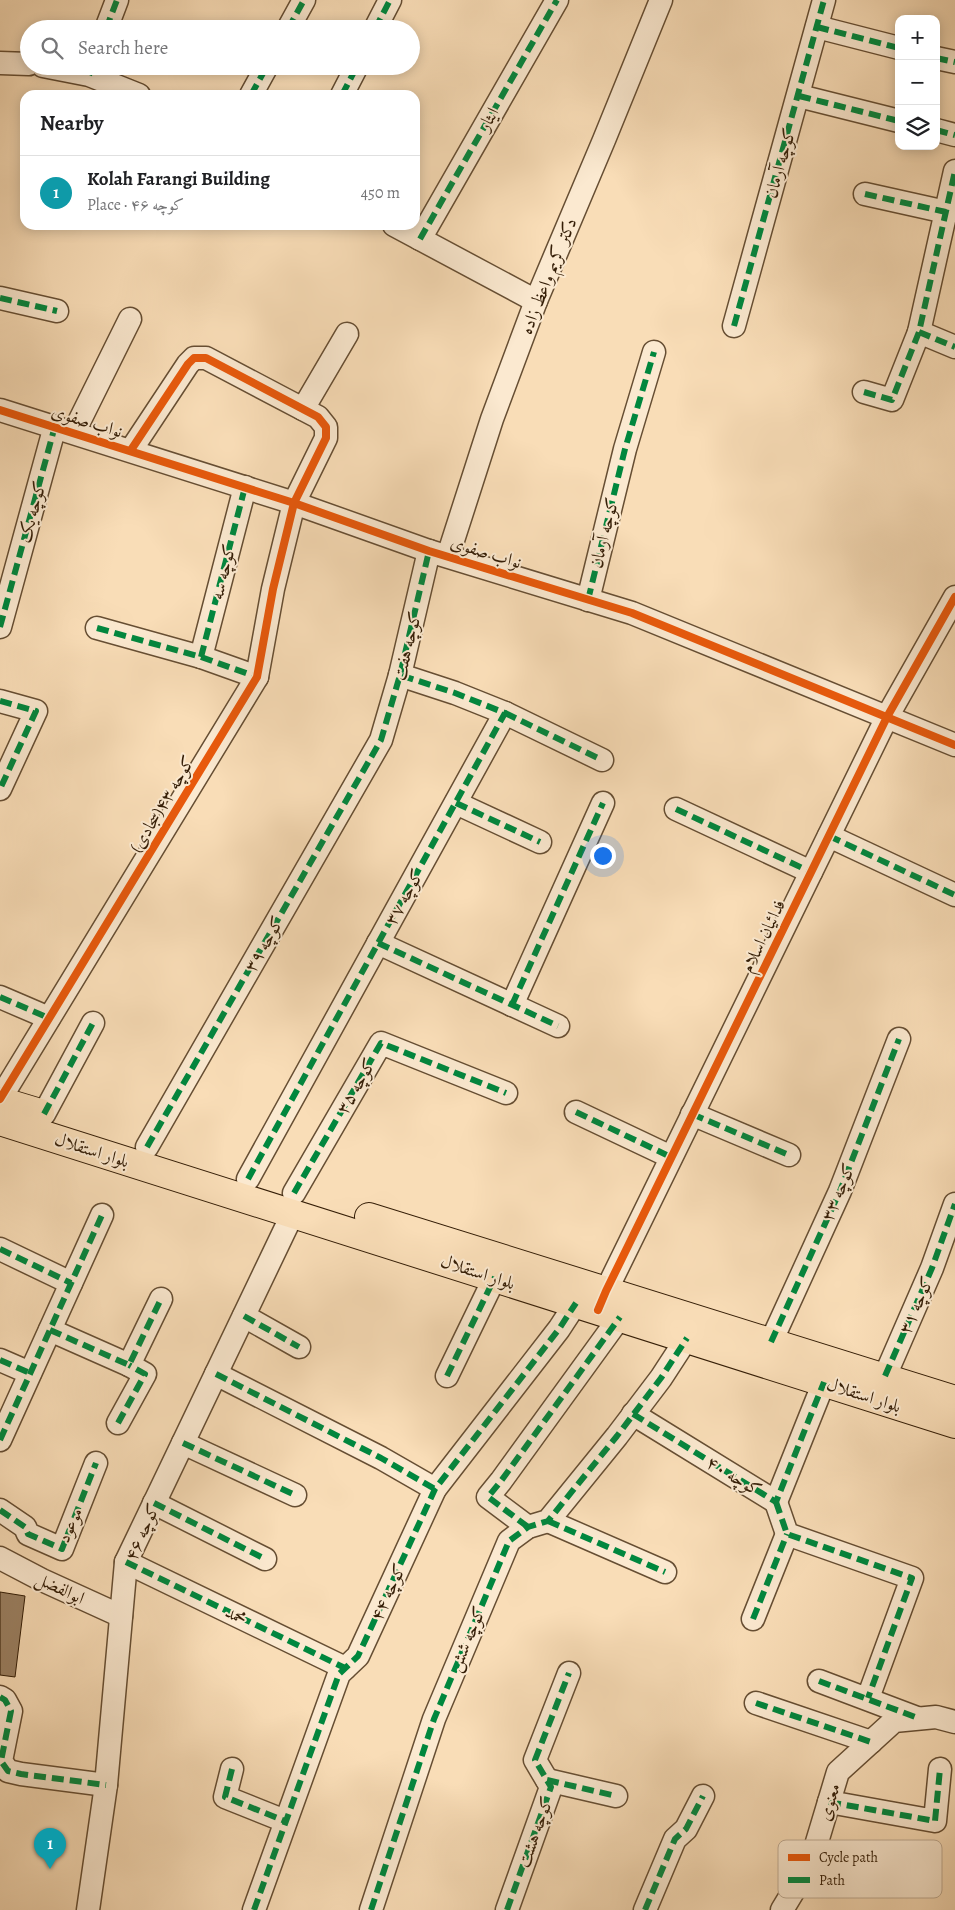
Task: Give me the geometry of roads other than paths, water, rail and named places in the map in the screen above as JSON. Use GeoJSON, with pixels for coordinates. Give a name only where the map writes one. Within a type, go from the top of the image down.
{"type":"FeatureCollection","features":[{"type":"Feature","properties":{"kind":"main road","name":"بلوار استقلال"},"geometry":{"type":"LineString","coordinates":[[0,1100],[248,1179],[293,1203],[495,1277],[600,1305],[772,1342],[885,1376],[955,1400]]}},
{"type":"Feature","properties":{"kind":"main road","name":"بلوار استقلال"},"geometry":{"type":"LineString","coordinates":[[0,1121],[293,1203],[600,1305],[687,1338],[955,1424]]}},
{"type":"Feature","properties":{"kind":"street"},"geometry":{"type":"LineString","coordinates":[[109,20],[117,0]]}},
{"type":"Feature","properties":{"kind":"street"},"geometry":{"type":"LineString","coordinates":[[293,20],[304,0]]}},
{"type":"Feature","properties":{"kind":"street"},"geometry":{"type":"LineString","coordinates":[[380,20],[390,0]]}},
{"type":"Feature","properties":{"kind":"street","name":"ایثار"},"geometry":{"type":"LineString","coordinates":[[420,239],[557,0]]}},
{"type":"Feature","properties":{"kind":"street","name":"دکتر کریم واعظ زاده"},"geometry":{"type":"LineString","coordinates":[[438,554],[492,419],[536,301],[661,0]]}},
{"type":"Feature","properties":{"kind":"street","name":"کوچه آرمان"},"geometry":{"type":"LineString","coordinates":[[734,326],[824,0]]}},
{"type":"Feature","properties":{"kind":"street"},"geometry":{"type":"LineString","coordinates":[[817,27],[895,47]]}},
{"type":"Feature","properties":{"kind":"street"},"geometry":{"type":"LineString","coordinates":[[940,59],[955,62]]}},
{"type":"Feature","properties":{"kind":"street"},"geometry":{"type":"LineString","coordinates":[[0,63],[20,64]]}},
{"type":"Feature","properties":{"kind":"street"},"geometry":{"type":"LineString","coordinates":[[99,75],[129,90]]}},
{"type":"Feature","properties":{"kind":"street"},"geometry":{"type":"LineString","coordinates":[[254,90],[262,75]]}},
{"type":"Feature","properties":{"kind":"street"},"geometry":{"type":"LineString","coordinates":[[345,90],[352,75]]}},
{"type":"Feature","properties":{"kind":"street"},"geometry":{"type":"LineString","coordinates":[[799,96],[895,120]]}},
{"type":"Feature","properties":{"kind":"street"},"geometry":{"type":"LineString","coordinates":[[940,131],[955,135]]}},
{"type":"Feature","properties":{"kind":"street"},"geometry":{"type":"LineString","coordinates":[[864,392],[892,400],[919,332],[955,171]]}},
{"type":"Feature","properties":{"kind":"street"},"geometry":{"type":"LineString","coordinates":[[865,194],[946,212]]}},
{"type":"Feature","properties":{"kind":"street"},"geometry":{"type":"LineString","coordinates":[[403,230],[536,301]]}},
{"type":"Feature","properties":{"kind":"street"},"geometry":{"type":"LineString","coordinates":[[0,298],[57,311]]}},
{"type":"Feature","properties":{"kind":"street","name":"کوچه یک"},"geometry":{"type":"LineString","coordinates":[[0,627],[65,429],[130,320]]}},
{"type":"Feature","properties":{"kind":"street"},"geometry":{"type":"LineString","coordinates":[[919,332],[955,347]]}},
{"type":"Feature","properties":{"kind":"street"},"geometry":{"type":"LineString","coordinates":[[131,450],[188,364],[194,358],[206,358],[302,409],[347,334]]}},
{"type":"Feature","properties":{"kind":"street","name":"کوچه آرمان"},"geometry":{"type":"LineString","coordinates":[[588,600],[626,449],[654,352]]}},
{"type":"Feature","properties":{"kind":"street","name":"کوچه ۴۳(سجادی)"},"geometry":{"type":"LineString","coordinates":[[0,1100],[257,677],[274,589],[294,503],[326,438],[326,427],[318,417],[302,409]]}},
{"type":"Feature","properties":{"kind":"street","name":"نواب صفوی"},"geometry":{"type":"LineString","coordinates":[[0,410],[294,503],[438,554],[632,613],[955,745]]}},
{"type":"Feature","properties":{"kind":"street","name":"کوچه سه"},"geometry":{"type":"LineString","coordinates":[[201,657],[245,487]]}},
{"type":"Feature","properties":{"kind":"street","name":"کوچه هفت"},"geometry":{"type":"LineString","coordinates":[[381,740],[438,554]]}},
{"type":"Feature","properties":{"kind":"street","name":"فدائیان اسلام"},"geometry":{"type":"LineString","coordinates":[[600,1305],[887,717],[955,597]]}},
{"type":"Feature","properties":{"kind":"street"},"geometry":{"type":"LineString","coordinates":[[97,628],[201,657],[257,677]]}},
{"type":"Feature","properties":{"kind":"street"},"geometry":{"type":"LineString","coordinates":[[400,675],[455,693],[505,713],[602,760]]}},
{"type":"Feature","properties":{"kind":"street"},"geometry":{"type":"LineString","coordinates":[[0,701],[36,711],[0,789]]}},
{"type":"Feature","properties":{"kind":"street","name":"کوچه ۳۷"},"geometry":{"type":"LineString","coordinates":[[248,1179],[505,713]]}},
{"type":"Feature","properties":{"kind":"street","name":"کوچه ۳۹"},"geometry":{"type":"LineString","coordinates":[[147,1147],[381,740]]}},
{"type":"Feature","properties":{"kind":"street"},"geometry":{"type":"LineString","coordinates":[[456,803],[540,842]]}},
{"type":"Feature","properties":{"kind":"street"},"geometry":{"type":"LineString","coordinates":[[512,1004],[603,803]]}},
{"type":"Feature","properties":{"kind":"street"},"geometry":{"type":"LineString","coordinates":[[676,808],[811,872]]}},
{"type":"Feature","properties":{"kind":"street"},"geometry":{"type":"LineString","coordinates":[[828,836],[955,895]]}},
{"type":"Feature","properties":{"kind":"street"},"geometry":{"type":"LineString","coordinates":[[378,943],[558,1026]]}},
{"type":"Feature","properties":{"kind":"street"},"geometry":{"type":"LineString","coordinates":[[0,996],[49,1018]]}},
{"type":"Feature","properties":{"kind":"street"},"geometry":{"type":"LineString","coordinates":[[44,1114],[94,1022]]}},
{"type":"Feature","properties":{"kind":"street","name":"کوچه ۳۳"},"geometry":{"type":"LineString","coordinates":[[772,1342],[840,1191],[899,1039]]}},
{"type":"Feature","properties":{"kind":"street","name":"کوچه ۳۵"},"geometry":{"type":"LineString","coordinates":[[293,1203],[381,1043],[506,1093]]}},
{"type":"Feature","properties":{"kind":"street"},"geometry":{"type":"LineString","coordinates":[[576,1112],[671,1157]]}},
{"type":"Feature","properties":{"kind":"street"},"geometry":{"type":"LineString","coordinates":[[692,1114],[789,1155]]}},
{"type":"Feature","properties":{"kind":"street","name":"کوچه ۴۶"},"geometry":{"type":"LineString","coordinates":[[88,1910],[106,1785],[126,1562],[244,1316],[293,1203]]}},
{"type":"Feature","properties":{"kind":"street","name":"کوچه ۳۱"},"geometry":{"type":"LineString","coordinates":[[885,1376],[932,1268],[955,1204]]}},
{"type":"Feature","properties":{"kind":"street"},"geometry":{"type":"LineString","coordinates":[[0,1440],[102,1215]]}},
{"type":"Feature","properties":{"kind":"street"},"geometry":{"type":"LineString","coordinates":[[0,1249],[71,1283]]}},
{"type":"Feature","properties":{"kind":"street"},"geometry":{"type":"LineString","coordinates":[[447,1376],[495,1277]]}},
{"type":"Feature","properties":{"kind":"street"},"geometry":{"type":"LineString","coordinates":[[129,1365],[161,1299]]}},
{"type":"Feature","properties":{"kind":"street"},"geometry":{"type":"LineString","coordinates":[[600,1305],[488,1497],[538,1524],[665,1572]]}},
{"type":"Feature","properties":{"kind":"street","name":"کوچه ۴۴"},"geometry":{"type":"LineString","coordinates":[[254,1910],[339,1674],[358,1656],[435,1489],[559,1329],[600,1305]]}},
{"type":"Feature","properties":{"kind":"street"},"geometry":{"type":"LineString","coordinates":[[244,1316],[299,1347]]}},
{"type":"Feature","properties":{"kind":"street"},"geometry":{"type":"LineString","coordinates":[[50,1330],[145,1374],[118,1423]]}},
{"type":"Feature","properties":{"kind":"street","name":"کوچه شش"},"geometry":{"type":"LineString","coordinates":[[371,1910],[434,1719],[509,1541],[538,1524],[617,1436],[661,1378],[687,1338]]}},
{"type":"Feature","properties":{"kind":"street"},"geometry":{"type":"LineString","coordinates":[[0,1360],[30,1373]]}},
{"type":"Feature","properties":{"kind":"street"},"geometry":{"type":"LineString","coordinates":[[216,1374],[381,1458],[435,1489]]}},
{"type":"Feature","properties":{"kind":"street","name":"کوچه ۴۰"},"geometry":{"type":"LineString","coordinates":[[633,1414],[776,1502],[824,1382]]}},
{"type":"Feature","properties":{"kind":"street"},"geometry":{"type":"LineString","coordinates":[[183,1443],[295,1495]]}},
{"type":"Feature","properties":{"kind":"street","name":"موعود"},"geometry":{"type":"LineString","coordinates":[[0,1510],[25,1527],[28,1534],[62,1549],[96,1463]]}},
{"type":"Feature","properties":{"kind":"street"},"geometry":{"type":"LineString","coordinates":[[752,1619],[787,1534],[776,1502]]}},
{"type":"Feature","properties":{"kind":"street"},"geometry":{"type":"LineString","coordinates":[[154,1503],[265,1559]]}},
{"type":"Feature","properties":{"kind":"street"},"geometry":{"type":"LineString","coordinates":[[787,1534],[912,1578],[868,1698]]}},
{"type":"Feature","properties":{"kind":"street","name":"ابوالفضل"},"geometry":{"type":"LineString","coordinates":[[0,1558],[42,1580],[121,1616]]}},
{"type":"Feature","properties":{"kind":"street","name":"محمد"},"geometry":{"type":"LineString","coordinates":[[126,1562],[345,1668]]}},
{"type":"Feature","properties":{"kind":"street","name":"کوچه هشت"},"geometry":{"type":"LineString","coordinates":[[507,1910],[551,1787],[535,1760],[569,1674]]}},
{"type":"Feature","properties":{"kind":"street"},"geometry":{"type":"LineString","coordinates":[[819,1681],[936,1719]]}},
{"type":"Feature","properties":{"kind":"street"},"geometry":{"type":"LineString","coordinates":[[0,1697],[5,1700],[11,1711],[1,1761],[8,1771],[106,1785]]}},
{"type":"Feature","properties":{"kind":"street"},"geometry":{"type":"LineString","coordinates":[[756,1703],[871,1742]]}},
{"type":"Feature","properties":{"kind":"street","name":"معنوی"},"geometry":{"type":"LineString","coordinates":[[818,1840],[838,1772],[894,1721],[936,1719]]}},
{"type":"Feature","properties":{"kind":"street"},"geometry":{"type":"LineString","coordinates":[[232,1769],[225,1797],[285,1821]]}},
{"type":"Feature","properties":{"kind":"street"},"geometry":{"type":"LineString","coordinates":[[829,1802],[935,1821],[940,1769]]}},
{"type":"Feature","properties":{"kind":"street"},"geometry":{"type":"LineString","coordinates":[[547,1780],[616,1796]]}},
{"type":"Feature","properties":{"kind":"street"},"geometry":{"type":"LineString","coordinates":[[645,1910],[675,1839],[686,1828],[703,1796]]}},
{"type":"Feature","properties":{"kind":"street","name":"معنوی"},"geometry":{"type":"LineString","coordinates":[[782,1910],[789,1898]]}},
{"type":"Feature","properties":{"kind":"place","name":"Kolah Farangi Building"},"geometry":{"type":"Point","coordinates":[50,1869]}}]}
